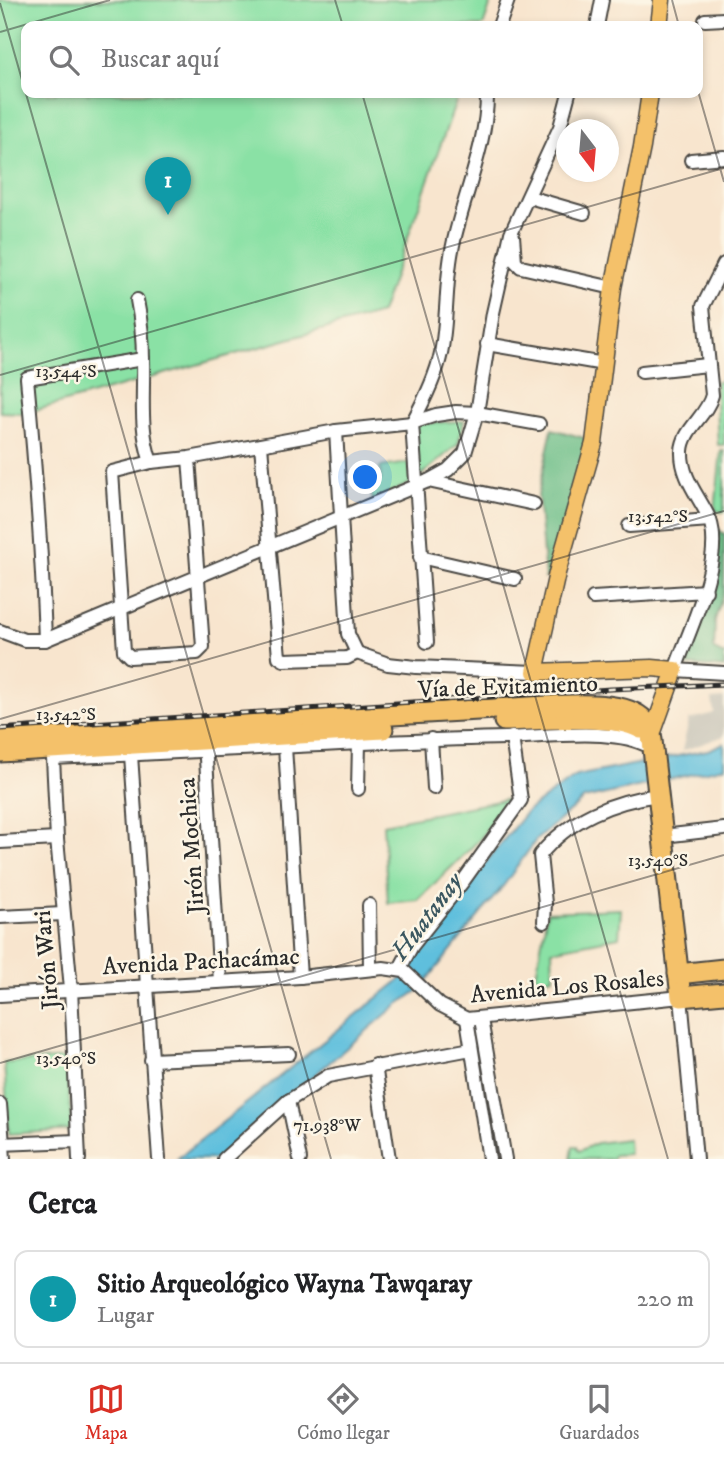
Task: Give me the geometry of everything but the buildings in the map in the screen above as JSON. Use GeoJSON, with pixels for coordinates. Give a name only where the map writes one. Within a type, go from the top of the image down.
{"type":"FeatureCollection","features":[{"type":"Feature","properties":{"kind":"highway","name":"Vía de Evitamiento"},"geometry":{"type":"LineString","coordinates":[[0,738],[600,705],[635,713],[645,720],[652,748]]}},
{"type":"Feature","properties":{"kind":"highway","name":"Vía de Evitamiento"},"geometry":{"type":"LineString","coordinates":[[0,752],[205,745],[554,719],[618,723],[637,727],[642,730],[652,748]]}},
{"type":"Feature","properties":{"kind":"highway"},"geometry":{"type":"LineString","coordinates":[[652,748],[681,998],[724,993]]}},
{"type":"Feature","properties":{"kind":"highway"},"geometry":{"type":"LineString","coordinates":[[678,974],[724,969]]}},
{"type":"Feature","properties":{"kind":"main road"},"geometry":{"type":"LineString","coordinates":[[660,21],[662,0]]}},
{"type":"Feature","properties":{"kind":"main road"},"geometry":{"type":"LineString","coordinates":[[649,98],[613,288],[594,443],[557,573],[535,672],[652,668],[675,670],[652,748]]}},
{"type":"Feature","properties":{"kind":"street"},"geometry":{"type":"LineString","coordinates":[[501,21],[508,0]]}},
{"type":"Feature","properties":{"kind":"street"},"geometry":{"type":"LineString","coordinates":[[598,21],[603,0]]}},
{"type":"Feature","properties":{"kind":"street"},"geometry":{"type":"LineString","coordinates":[[705,20],[724,19]]}},
{"type":"Feature","properties":{"kind":"street"},"geometry":{"type":"LineString","coordinates":[[427,642],[420,557],[422,484],[412,423],[441,352],[452,246],[473,173],[487,98]]}},
{"type":"Feature","properties":{"kind":"street"},"geometry":{"type":"LineString","coordinates":[[565,119],[567,98]]}},
{"type":"Feature","properties":{"kind":"street"},"geometry":{"type":"LineString","coordinates":[[0,631],[24,640],[45,640],[422,484],[448,470],[465,453],[477,413],[487,344],[511,233],[556,144]]}},
{"type":"Feature","properties":{"kind":"street"},"geometry":{"type":"LineString","coordinates":[[691,160],[724,157]]}},
{"type":"Feature","properties":{"kind":"street"},"geometry":{"type":"LineString","coordinates":[[529,197],[584,213]]}},
{"type":"Feature","properties":{"kind":"street"},"geometry":{"type":"LineString","coordinates":[[511,233],[515,239],[515,261],[521,267],[613,288]]}},
{"type":"Feature","properties":{"kind":"street"},"geometry":{"type":"LineString","coordinates":[[724,264],[703,306],[712,395],[709,407],[687,433],[682,448],[682,464],[695,497],[710,520],[716,542],[706,591],[675,670],[724,673]]}},
{"type":"Feature","properties":{"kind":"street"},"geometry":{"type":"LineString","coordinates":[[137,300],[144,359],[141,416],[151,462]]}},
{"type":"Feature","properties":{"kind":"street"},"geometry":{"type":"LineString","coordinates":[[487,344],[604,364]]}},
{"type":"Feature","properties":{"kind":"street"},"geometry":{"type":"LineString","coordinates":[[45,640],[43,560],[34,483],[33,435],[27,378],[144,359]]}},
{"type":"Feature","properties":{"kind":"street"},"geometry":{"type":"LineString","coordinates":[[642,372],[708,365]]}},
{"type":"Feature","properties":{"kind":"street"},"geometry":{"type":"LineString","coordinates":[[189,458],[203,647],[197,653],[130,657],[124,651],[120,610],[113,472],[151,462],[189,458],[336,431],[412,423],[436,415],[477,413],[539,424]]}},
{"type":"Feature","properties":{"kind":"street"},"geometry":{"type":"LineString","coordinates":[[336,431],[348,634],[357,653],[388,664],[535,672]]}},
{"type":"Feature","properties":{"kind":"street"},"geometry":{"type":"LineString","coordinates":[[261,445],[279,657],[284,660],[347,658],[357,653]]}},
{"type":"Feature","properties":{"kind":"street"},"geometry":{"type":"LineString","coordinates":[[422,484],[534,505]]}},
{"type":"Feature","properties":{"kind":"street"},"geometry":{"type":"LineString","coordinates":[[629,526],[710,520]]}},
{"type":"Feature","properties":{"kind":"street"},"geometry":{"type":"LineString","coordinates":[[420,557],[515,579]]}},
{"type":"Feature","properties":{"kind":"street"},"geometry":{"type":"LineString","coordinates":[[593,598],[706,591]]}},
{"type":"Feature","properties":{"kind":"street"},"geometry":{"type":"LineString","coordinates":[[0,761],[131,755],[205,745],[285,747],[567,735],[631,737],[652,748]]}},
{"type":"Feature","properties":{"kind":"street"},"geometry":{"type":"LineString","coordinates":[[401,971],[412,946],[464,880],[521,800],[512,737]]}},
{"type":"Feature","properties":{"kind":"street"},"geometry":{"type":"LineString","coordinates":[[431,739],[434,788]]}},
{"type":"Feature","properties":{"kind":"street"},"geometry":{"type":"LineString","coordinates":[[358,789],[359,743]]}},
{"type":"Feature","properties":{"kind":"street","name":"Jirón Mochica"},"geometry":{"type":"LineString","coordinates":[[205,745],[220,981]]}},
{"type":"Feature","properties":{"kind":"street"},"geometry":{"type":"LineString","coordinates":[[285,747],[300,977]]}},
{"type":"Feature","properties":{"kind":"street"},"geometry":{"type":"LineString","coordinates":[[131,755],[159,1159]]}},
{"type":"Feature","properties":{"kind":"street","name":"Jirón Wari"},"geometry":{"type":"LineString","coordinates":[[53,758],[57,839],[71,989],[79,1159]]}},
{"type":"Feature","properties":{"kind":"street"},"geometry":{"type":"LineString","coordinates":[[544,922],[545,903],[540,855],[550,842],[580,819],[658,792]]}},
{"type":"Feature","properties":{"kind":"street"},"geometry":{"type":"LineString","coordinates":[[663,836],[724,829]]}},
{"type":"Feature","properties":{"kind":"street"},"geometry":{"type":"LineString","coordinates":[[0,842],[57,839]]}},
{"type":"Feature","properties":{"kind":"street"},"geometry":{"type":"LineString","coordinates":[[369,905],[370,968]]}},
{"type":"Feature","properties":{"kind":"street"},"geometry":{"type":"LineString","coordinates":[[0,917],[63,914]]}},
{"type":"Feature","properties":{"kind":"street","name":"Avenida Pachacámac"},"geometry":{"type":"LineString","coordinates":[[0,995],[300,977],[370,968],[401,971]]}},
{"type":"Feature","properties":{"kind":"street","name":"Avenida Los Rosales"},"geometry":{"type":"LineString","coordinates":[[401,971],[448,1011],[467,1019],[681,998]]}},
{"type":"Feature","properties":{"kind":"street"},"geometry":{"type":"LineString","coordinates":[[681,998],[696,1159]]}},
{"type":"Feature","properties":{"kind":"street"},"geometry":{"type":"LineString","coordinates":[[467,1019],[489,1159]]}},
{"type":"Feature","properties":{"kind":"street"},"geometry":{"type":"LineString","coordinates":[[481,1019],[505,1159]]}},
{"type":"Feature","properties":{"kind":"street"},"geometry":{"type":"LineString","coordinates":[[228,1158],[288,1101],[328,1076],[374,1065],[471,1049]]}},
{"type":"Feature","properties":{"kind":"street"},"geometry":{"type":"LineString","coordinates":[[151,1060],[289,1054]]}},
{"type":"Feature","properties":{"kind":"street"},"geometry":{"type":"LineString","coordinates":[[374,1065],[389,1159]]}},
{"type":"Feature","properties":{"kind":"street"},"geometry":{"type":"LineString","coordinates":[[288,1101],[300,1159]]}},
{"type":"Feature","properties":{"kind":"street"},"geometry":{"type":"LineString","coordinates":[[0,1104],[4,1159]]}},
{"type":"Feature","properties":{"kind":"street"},"geometry":{"type":"LineString","coordinates":[[1,1144],[77,1141]]}},
{"type":"Feature","properties":{"kind":"shaded area"},"geometry":{"type":"Polygon","coordinates":[[[724,698],[724,736],[682,751],[689,720],[714,713],[712,699],[724,698]]]}},
{"type":"Feature","properties":{"kind":"green space"},"geometry":{"type":"Polygon","coordinates":[[[0,0],[492,0],[485,21],[21,21],[21,98],[457,98],[381,313],[26,413],[0,412],[0,0]]]}},
{"type":"Feature","properties":{"kind":"green space"},"geometry":{"type":"Polygon","coordinates":[[[715,381],[724,381],[724,445],[718,445],[715,381]]]}},
{"type":"Feature","properties":{"kind":"green space"},"geometry":{"type":"Polygon","coordinates":[[[464,421],[458,444],[418,478],[414,424],[464,421]]]}},
{"type":"Feature","properties":{"kind":"green space"},"geometry":{"type":"Polygon","coordinates":[[[552,429],[588,439],[557,569],[545,578],[538,495],[552,429]]]}},
{"type":"Feature","properties":{"kind":"green space"},"geometry":{"type":"Polygon","coordinates":[[[721,451],[724,451],[724,512],[715,511],[721,451]]]}},
{"type":"Feature","properties":{"kind":"green space"},"geometry":{"type":"Polygon","coordinates":[[[409,463],[411,483],[373,501],[369,482],[381,480],[380,467],[409,463]]]}},
{"type":"Feature","properties":{"kind":"green space"},"geometry":{"type":"Polygon","coordinates":[[[718,529],[724,534],[724,591],[715,620],[714,650],[724,655],[724,668],[683,665],[712,579],[718,529]]]}},
{"type":"Feature","properties":{"kind":"green space"},"geometry":{"type":"Polygon","coordinates":[[[508,799],[480,839],[418,900],[388,903],[383,824],[508,799]]]}},
{"type":"Feature","properties":{"kind":"green space"},"geometry":{"type":"Polygon","coordinates":[[[621,909],[619,937],[552,950],[553,977],[535,981],[547,912],[621,909]]]}},
{"type":"Feature","properties":{"kind":"green space"},"geometry":{"type":"Polygon","coordinates":[[[66,1058],[72,1130],[9,1134],[4,1063],[66,1058]]]}},
{"type":"Feature","properties":{"kind":"green space"},"geometry":{"type":"Polygon","coordinates":[[[628,1139],[629,1154],[614,1155],[612,1159],[571,1159],[573,1146],[577,1146],[579,1151],[597,1143],[628,1139]]]}},
{"type":"Feature","properties":{"kind":"water"},"geometry":{"type":"Polygon","coordinates":[[[724,743],[724,767],[584,799],[536,840],[504,885],[419,990],[397,1005],[216,1159],[177,1159],[406,975],[413,967],[420,944],[527,811],[576,776],[708,750],[724,743]]]}},
{"type":"Feature","properties":{"kind":"railway"},"geometry":{"type":"LineString","coordinates":[[0,729],[724,684]]}},
{"type":"Feature","properties":{"kind":"place","name":"Sitio Arqueológico Wayna Tawqaray"},"geometry":{"type":"Point","coordinates":[168,215]}},
{"type":"Feature","properties":{"kind":"water label","name":"Huatanay"},"geometry":{"type":"Point","coordinates":[426,916]}}]}
